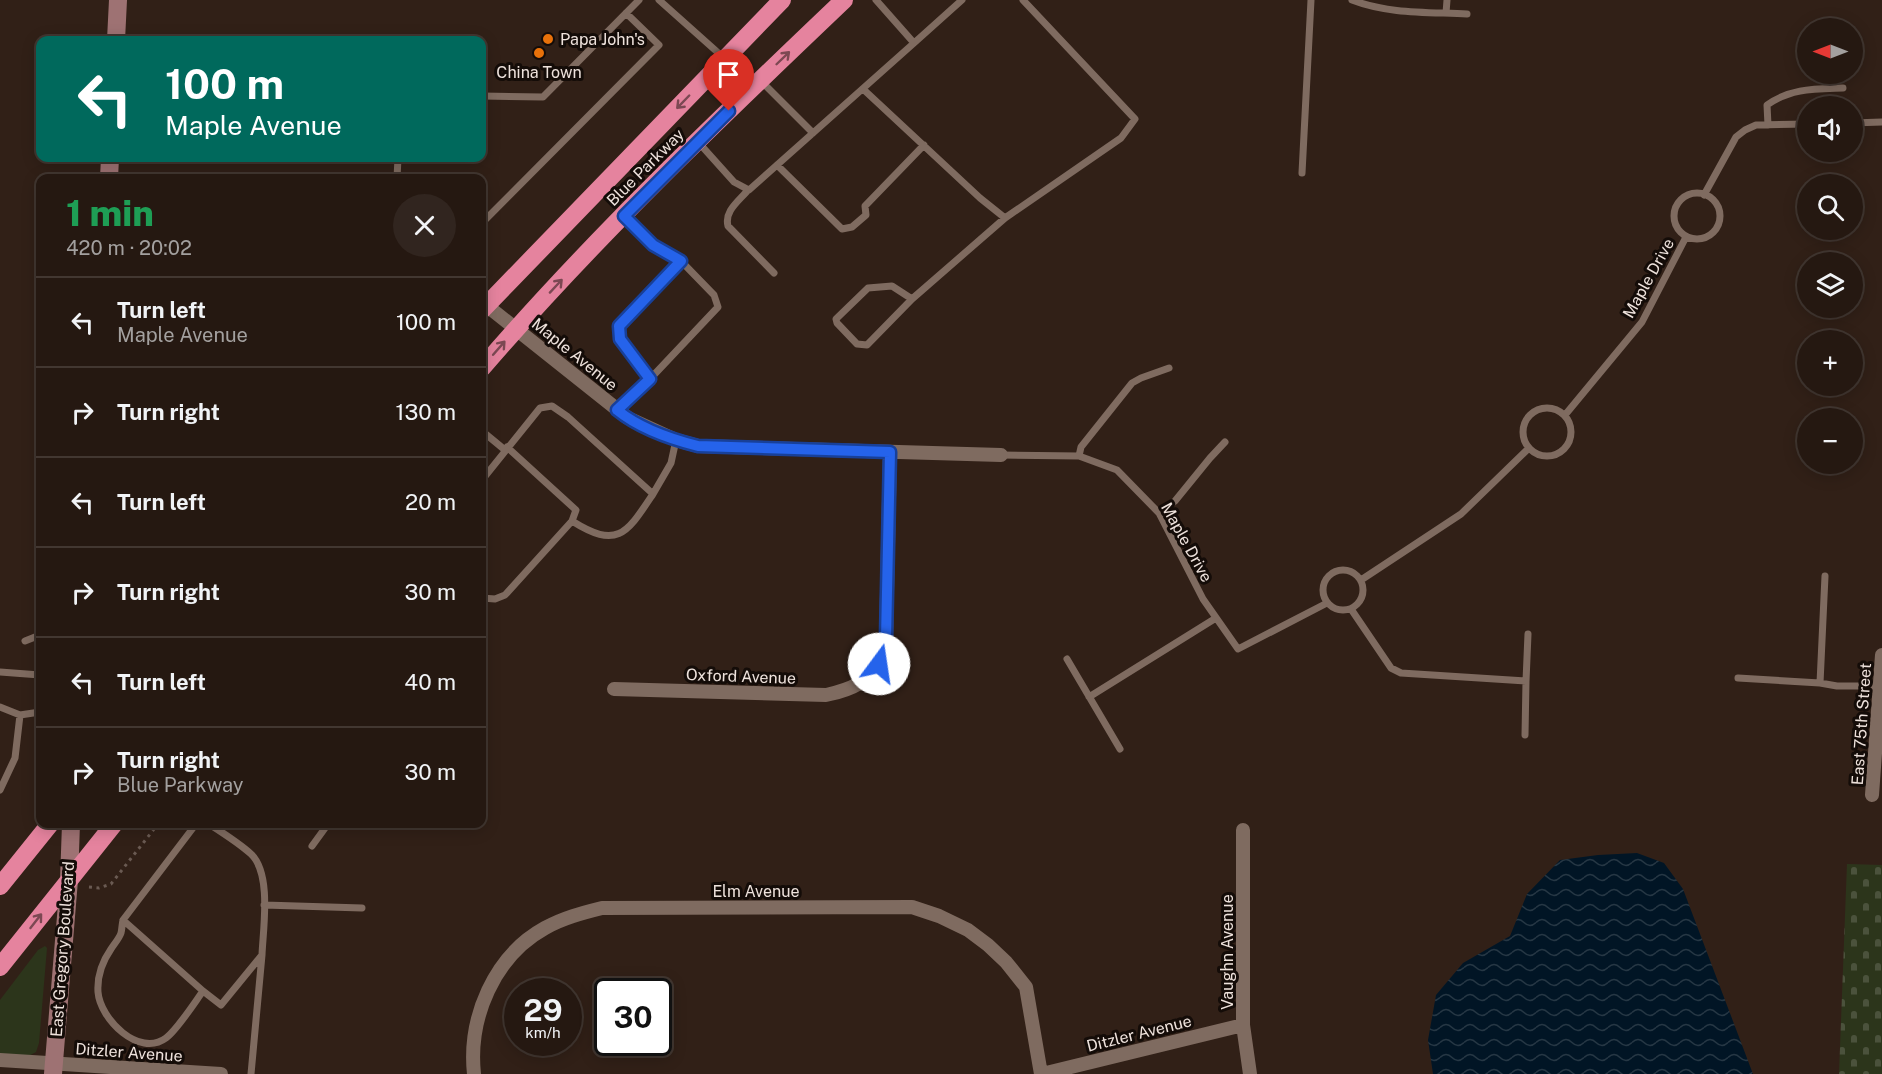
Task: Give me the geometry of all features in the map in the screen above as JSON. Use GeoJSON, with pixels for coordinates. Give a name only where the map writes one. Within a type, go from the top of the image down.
{"type":"FeatureCollection","features":[{"type":"Feature","properties":{"kind":"highway","name":"Blue Parkway"},"geometry":{"type":"LineString","coordinates":[[486,302],[782,0]]}},
{"type":"Feature","properties":{"kind":"highway","name":"Blue Parkway"},"geometry":{"type":"LineString","coordinates":[[486,363],[516,328],[624,216],[844,0]]}},
{"type":"Feature","properties":{"kind":"highway"},"geometry":{"type":"LineString","coordinates":[[0,886],[47,828]]}},
{"type":"Feature","properties":{"kind":"highway"},"geometry":{"type":"LineString","coordinates":[[0,967],[111,828]]}},
{"type":"Feature","properties":{"kind":"main road"},"geometry":{"type":"LineString","coordinates":[[116,36],[118,0]]}},
{"type":"Feature","properties":{"kind":"main road","name":"East Gregory Boulevard"},"geometry":{"type":"LineString","coordinates":[[53,1069],[69,880],[71,828]]}},
{"type":"Feature","properties":{"kind":"street","name":"Maple Avenue"},"geometry":{"type":"LineString","coordinates":[[486,307],[516,328],[628,418],[676,440],[698,446],[1001,454]]}},
{"type":"Feature","properties":{"kind":"street","name":"Oxford Avenue"},"geometry":{"type":"LineString","coordinates":[[614,689],[826,695],[845,692],[864,680],[879,664],[886,639],[890,452]]}},
{"type":"Feature","properties":{"kind":"street","name":"East 75th Street"},"geometry":{"type":"LineString","coordinates":[[1872,795],[1882,655]]}},
{"type":"Feature","properties":{"kind":"street","name":"Vaughn Avenue"},"geometry":{"type":"LineString","coordinates":[[1243,830],[1243,1024],[1250,1074]]}},
{"type":"Feature","properties":{"kind":"street","name":"Elm Avenue"},"geometry":{"type":"LineString","coordinates":[[474,1074],[475,1028],[484,999],[499,971],[519,948],[543,929],[571,915],[602,908],[900,907],[912,907],[939,916],[968,930],[1006,962],[1026,987],[1042,1074]]}},
{"type":"Feature","properties":{"kind":"street","name":"Ditzler Avenue"},"geometry":{"type":"LineString","coordinates":[[1042,1074],[1243,1024]]}},
{"type":"Feature","properties":{"kind":"street","name":"Ditzler Avenue"},"geometry":{"type":"LineString","coordinates":[[0,1060],[53,1069],[220,1074]]}},
{"type":"Feature","properties":{"kind":"lane"},"geometry":{"type":"LineString","coordinates":[[486,96],[543,97],[639,0]]}},
{"type":"Feature","properties":{"kind":"lane"},"geometry":{"type":"LineString","coordinates":[[659,0],[725,59]]}},
{"type":"Feature","properties":{"kind":"lane"},"geometry":{"type":"LineString","coordinates":[[876,0],[914,43]]}},
{"type":"Feature","properties":{"kind":"lane"},"geometry":{"type":"LineString","coordinates":[[774,273],[728,226],[726,220],[728,213],[748,190],[962,0]]}},
{"type":"Feature","properties":{"kind":"lane"},"geometry":{"type":"LineString","coordinates":[[912,299],[892,286],[868,288],[836,319],[837,323],[857,345],[867,345],[912,299],[1005,218],[1121,138],[1135,119],[1023,0]]}},
{"type":"Feature","properties":{"kind":"lane"},"geometry":{"type":"LineString","coordinates":[[1302,173],[1311,0]]}},
{"type":"Feature","properties":{"kind":"lane"},"geometry":{"type":"LineString","coordinates":[[1352,0],[1389,10],[1467,14]]}},
{"type":"Feature","properties":{"kind":"lane"},"geometry":{"type":"LineString","coordinates":[[1446,13],[1447,0]]}},
{"type":"Feature","properties":{"kind":"lane"},"geometry":{"type":"LineString","coordinates":[[486,219],[659,45],[626,13]]}},
{"type":"Feature","properties":{"kind":"lane"},"geometry":{"type":"LineString","coordinates":[[760,80],[813,133]]}},
{"type":"Feature","properties":{"kind":"lane"},"geometry":{"type":"LineString","coordinates":[[863,88],[980,198],[1005,218]]}},
{"type":"Feature","properties":{"kind":"lane"},"geometry":{"type":"LineString","coordinates":[[1768,125],[1767,105],[1777,98],[1805,89],[1843,88]]}},
{"type":"Feature","properties":{"kind":"lane"},"geometry":{"type":"LineString","coordinates":[[1863,123],[1882,122]]}},
{"type":"Feature","properties":{"kind":"lane"},"geometry":{"type":"LineString","coordinates":[[1704,195],[1736,137],[1745,130],[1756,125],[1797,124]]}},
{"type":"Feature","properties":{"kind":"lane"},"geometry":{"type":"LineString","coordinates":[[698,141],[734,182],[748,190]]}},
{"type":"Feature","properties":{"kind":"lane"},"geometry":{"type":"LineString","coordinates":[[777,165],[842,229],[852,227],[866,215],[866,206],[924,146]]}},
{"type":"Feature","properties":{"kind":"lane","name":"Maple Drive"},"geometry":{"type":"LineString","coordinates":[[1689,195],[1704,195],[1710,198],[1718,210],[1718,225],[1714,231],[1701,239],[1686,237],[1676,226],[1675,211],[1678,204],[1689,195]]}},
{"type":"Feature","properties":{"kind":"lane"},"geometry":{"type":"LineString","coordinates":[[617,410],[650,379],[718,307],[714,295],[681,261],[653,245],[624,216]]}},
{"type":"Feature","properties":{"kind":"lane","name":"Maple Drive"},"geometry":{"type":"LineString","coordinates":[[1565,415],[1642,322],[1686,237]]}},
{"type":"Feature","properties":{"kind":"lane"},"geometry":{"type":"LineString","coordinates":[[650,379],[620,339],[619,326],[681,261]]}},
{"type":"Feature","properties":{"kind":"lane"},"geometry":{"type":"LineString","coordinates":[[1079,456],[1081,447],[1132,383],[1170,368]]}},
{"type":"Feature","properties":{"kind":"lane"},"geometry":{"type":"LineString","coordinates":[[486,475],[540,408],[552,406],[568,417],[653,494]]}},
{"type":"Feature","properties":{"kind":"lane"},"geometry":{"type":"LineString","coordinates":[[1550,407],[1565,415],[1571,430],[1568,444],[1563,450],[1549,456],[1529,448],[1524,440],[1524,424],[1534,411],[1550,407]]}},
{"type":"Feature","properties":{"kind":"lane"},"geometry":{"type":"LineString","coordinates":[[486,434],[506,448],[576,510],[572,521],[505,595],[495,599],[486,598]]}},
{"type":"Feature","properties":{"kind":"lane"},"geometry":{"type":"LineString","coordinates":[[572,521],[598,535],[619,534],[632,525],[671,463],[676,440]]}},
{"type":"Feature","properties":{"kind":"lane"},"geometry":{"type":"LineString","coordinates":[[1159,513],[1175,501],[1225,442]]}},
{"type":"Feature","properties":{"kind":"lane"},"geometry":{"type":"LineString","coordinates":[[1361,580],[1461,514],[1529,448]]}},
{"type":"Feature","properties":{"kind":"lane","name":"Maple Drive"},"geometry":{"type":"LineString","coordinates":[[1001,454],[1079,456],[1117,470],[1159,513],[1203,599],[1238,649],[1327,603]]}},
{"type":"Feature","properties":{"kind":"lane"},"geometry":{"type":"LineString","coordinates":[[1351,571],[1361,580],[1363,594],[1356,606],[1351,609],[1338,610],[1327,603],[1322,590],[1326,578],[1331,573],[1351,571]]}},
{"type":"Feature","properties":{"kind":"lane"},"geometry":{"type":"LineString","coordinates":[[1820,683],[1825,576]]}},
{"type":"Feature","properties":{"kind":"lane"},"geometry":{"type":"LineString","coordinates":[[1351,609],[1391,668],[1401,673],[1526,681]]}},
{"type":"Feature","properties":{"kind":"lane"},"geometry":{"type":"LineString","coordinates":[[1089,697],[1216,618]]}},
{"type":"Feature","properties":{"kind":"lane"},"geometry":{"type":"LineString","coordinates":[[1525,735],[1528,634]]}},
{"type":"Feature","properties":{"kind":"lane"},"geometry":{"type":"LineString","coordinates":[[25,641],[36,637]]}},
{"type":"Feature","properties":{"kind":"lane"},"geometry":{"type":"LineString","coordinates":[[1067,659],[1120,749]]}},
{"type":"Feature","properties":{"kind":"lane"},"geometry":{"type":"LineString","coordinates":[[0,672],[36,675]]}},
{"type":"Feature","properties":{"kind":"lane"},"geometry":{"type":"LineString","coordinates":[[1738,678],[1837,686],[1881,686]]}},
{"type":"Feature","properties":{"kind":"lane"},"geometry":{"type":"LineString","coordinates":[[0,707],[20,715],[36,713]]}},
{"type":"Feature","properties":{"kind":"lane"},"geometry":{"type":"LineString","coordinates":[[0,790],[15,758],[20,715]]}},
{"type":"Feature","properties":{"kind":"lane"},"geometry":{"type":"LineString","coordinates":[[193,828],[123,920],[120,935],[103,960],[99,972],[98,991],[100,1006],[117,1029],[134,1040],[148,1044],[158,1043],[168,1037],[203,991]]}},
{"type":"Feature","properties":{"kind":"lane"},"geometry":{"type":"LineString","coordinates":[[215,828],[253,855],[261,872],[264,905],[262,956],[251,1074]]}},
{"type":"Feature","properties":{"kind":"lane"},"geometry":{"type":"LineString","coordinates":[[312,846],[325,828]]}},
{"type":"Feature","properties":{"kind":"lane"},"geometry":{"type":"LineString","coordinates":[[264,905],[362,908]]}},
{"type":"Feature","properties":{"kind":"lane"},"geometry":{"type":"LineString","coordinates":[[123,920],[221,1005],[262,956]]}},
{"type":"Feature","properties":{"kind":"path"},"geometry":{"type":"LineString","coordinates":[[89,887],[99,888],[111,884],[155,828]]}},
{"type":"Feature","properties":{"kind":"green space"},"geometry":{"type":"Polygon","coordinates":[[[1847,864],[1882,865],[1882,1074],[1839,1074],[1847,864]]]}},
{"type":"Feature","properties":{"kind":"green space"},"geometry":{"type":"Polygon","coordinates":[[[45,946],[47,948],[39,1043],[36,1052],[25,1058],[0,1056],[0,1000],[38,950],[45,946]]]}},
{"type":"Feature","properties":{"kind":"water"},"geometry":{"type":"Polygon","coordinates":[[[1637,853],[1664,863],[1683,889],[1753,1074],[1433,1074],[1428,1040],[1436,995],[1463,963],[1510,936],[1527,894],[1560,860],[1637,853]]]}},
{"type":"Feature","properties":{"kind":"place","name":"Papa John's"},"geometry":{"type":"Point","coordinates":[548,39]}},
{"type":"Feature","properties":{"kind":"place","name":"China Town"},"geometry":{"type":"Point","coordinates":[539,53]}},
{"type":"Feature","properties":{"kind":"route"},"geometry":{"type":"LineString","coordinates":[[729,111],[624,216],[653,245],[681,261],[619,326],[620,339],[650,379],[617,410],[628,418],[676,440],[698,446],[890,452],[886,639],[879,664]]}}]}
